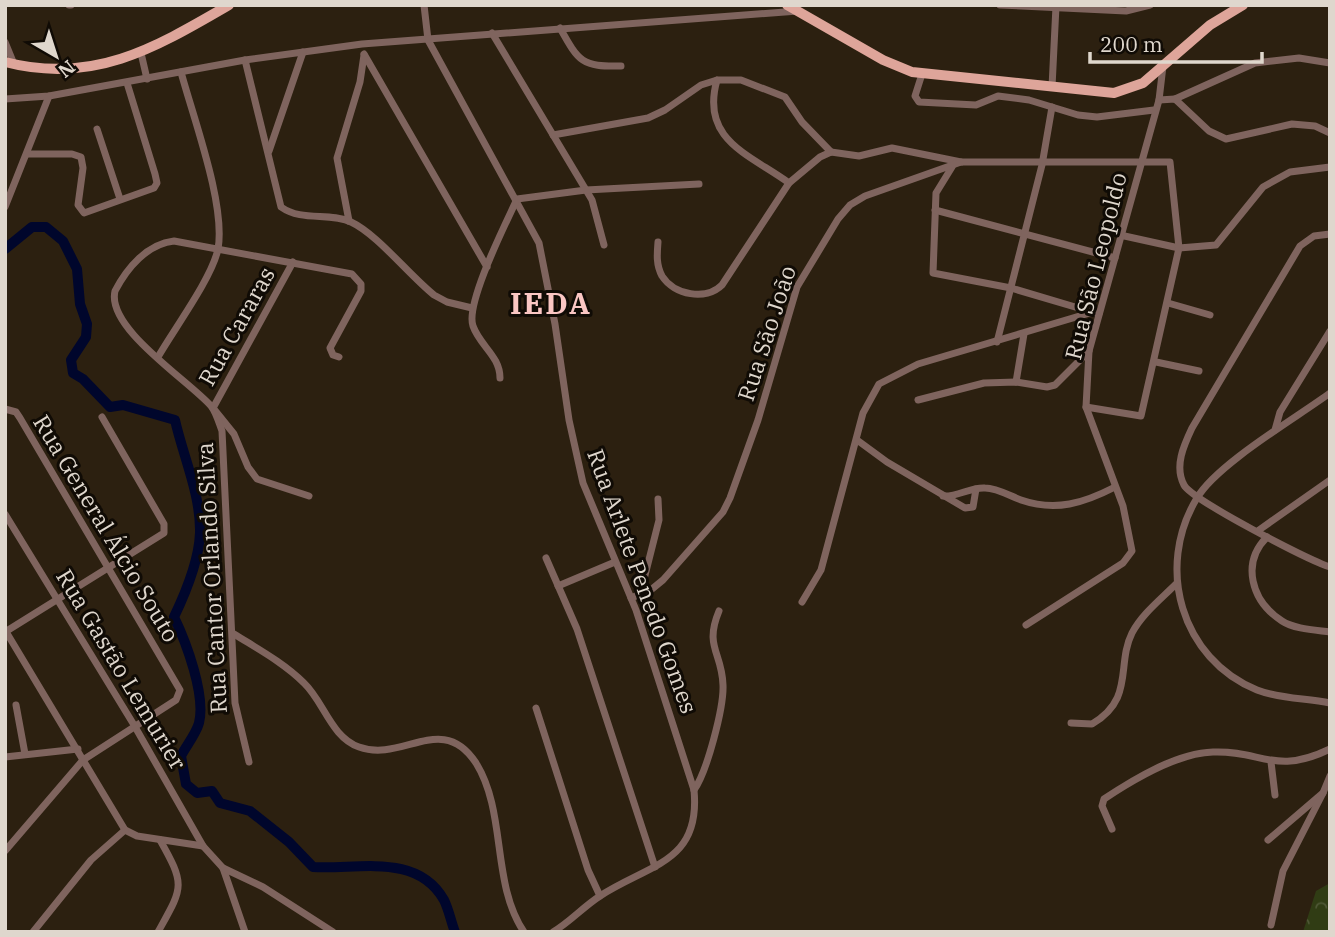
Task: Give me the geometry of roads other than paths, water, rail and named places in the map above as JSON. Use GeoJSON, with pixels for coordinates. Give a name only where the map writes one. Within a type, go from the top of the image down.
{"type":"FeatureCollection","features":[{"type":"Feature","properties":{"kind":"main road"},"geometry":{"type":"LineString","coordinates":[[10,63],[58,71],[141,52],[229,5]]}},
{"type":"Feature","properties":{"kind":"main road"},"geometry":{"type":"LineString","coordinates":[[787,5],[883,60],[922,74],[1052,87],[1125,91],[1143,83],[1210,26],[1242,5]]}},
{"type":"Feature","properties":{"kind":"street","name":"Rua Arlete Penedo Gomes"},"geometry":{"type":"LineString","coordinates":[[424,5],[428,40],[517,199],[542,256],[569,420],[583,483],[631,598],[694,790],[694,820],[688,840],[681,850],[656,867],[600,896],[553,932]]}},
{"type":"Feature","properties":{"kind":"street"},"geometry":{"type":"LineString","coordinates":[[1000,5],[1126,11],[1150,5]]}},
{"type":"Feature","properties":{"kind":"street"},"geometry":{"type":"LineString","coordinates":[[1052,87],[1056,7]]}},
{"type":"Feature","properties":{"kind":"street"},"geometry":{"type":"LineString","coordinates":[[5,99],[49,96],[244,60],[362,44],[799,11]]}},
{"type":"Feature","properties":{"kind":"street"},"geometry":{"type":"LineString","coordinates":[[560,28],[584,63],[594,67],[621,66]]}},
{"type":"Feature","properties":{"kind":"street"},"geometry":{"type":"LineString","coordinates":[[492,33],[586,190],[604,245]]}},
{"type":"Feature","properties":{"kind":"street"},"geometry":{"type":"LineString","coordinates":[[5,42],[10,63]]}},
{"type":"Feature","properties":{"kind":"street"},"geometry":{"type":"LineString","coordinates":[[362,44],[364,54],[487,267]]}},
{"type":"Feature","properties":{"kind":"street"},"geometry":{"type":"LineString","coordinates":[[141,52],[146,79]]}},
{"type":"Feature","properties":{"kind":"street"},"geometry":{"type":"LineString","coordinates":[[268,152],[303,52]]}},
{"type":"Feature","properties":{"kind":"street"},"geometry":{"type":"LineString","coordinates":[[349,221],[337,158],[360,82],[364,54]]}},
{"type":"Feature","properties":{"kind":"street"},"geometry":{"type":"LineString","coordinates":[[1159,100],[1175,99],[1255,63],[1299,58],[1330,63]]}},
{"type":"Feature","properties":{"kind":"street"},"geometry":{"type":"LineString","coordinates":[[244,60],[281,206],[292,213],[349,221],[369,234],[434,295],[447,302],[472,308]]}},
{"type":"Feature","properties":{"kind":"street","name":"Rua São Leopoldo"},"geometry":{"type":"LineString","coordinates":[[1026,625],[1108,574],[1130,556],[1131,538],[1086,407],[1089,351],[1096,313],[1115,258],[1154,110],[1159,100],[1163,66]]}},
{"type":"Feature","properties":{"kind":"street"},"geometry":{"type":"LineString","coordinates":[[158,357],[209,270],[218,248],[216,204],[181,72]]}},
{"type":"Feature","properties":{"kind":"street"},"geometry":{"type":"LineString","coordinates":[[922,74],[915,96],[919,102],[976,105],[993,96],[1039,103],[1097,117],[1154,110]]}},
{"type":"Feature","properties":{"kind":"street"},"geometry":{"type":"LineString","coordinates":[[552,135],[648,118],[666,110],[701,85],[717,80],[751,81],[785,97],[802,122],[831,152]]}},
{"type":"Feature","properties":{"kind":"street"},"geometry":{"type":"LineString","coordinates":[[717,80],[713,95],[714,112],[728,142],[789,183]]}},
{"type":"Feature","properties":{"kind":"street"},"geometry":{"type":"LineString","coordinates":[[993,96],[994,82]]}},
{"type":"Feature","properties":{"kind":"street"},"geometry":{"type":"LineString","coordinates":[[27,155],[72,154],[81,157],[83,168],[78,205],[84,213],[98,211],[120,199],[152,190],[157,183],[128,83]]}},
{"type":"Feature","properties":{"kind":"street"},"geometry":{"type":"LineString","coordinates":[[1039,103],[1041,86]]}},
{"type":"Feature","properties":{"kind":"street"},"geometry":{"type":"LineString","coordinates":[[5,207],[49,96]]}},
{"type":"Feature","properties":{"kind":"street"},"geometry":{"type":"LineString","coordinates":[[1175,99],[1209,131],[1226,139],[1292,124],[1315,126],[1330,133]]}},
{"type":"Feature","properties":{"kind":"street"},"geometry":{"type":"LineString","coordinates":[[996,342],[1042,164],[1052,107]]}},
{"type":"Feature","properties":{"kind":"street"},"geometry":{"type":"LineString","coordinates":[[97,129],[120,199]]}},
{"type":"Feature","properties":{"kind":"street"},"geometry":{"type":"LineString","coordinates":[[658,242],[659,269],[667,282],[688,293],[711,293],[722,285],[789,183],[810,163],[831,152],[859,156],[892,148],[961,162],[1170,162],[1179,248],[1156,362],[1141,416],[1086,407]]}},
{"type":"Feature","properties":{"kind":"street","name":"Rua São João"},"geometry":{"type":"LineString","coordinates":[[631,598],[663,580],[723,512],[758,420],[797,287],[838,219],[865,196],[961,162]]}},
{"type":"Feature","properties":{"kind":"street"},"geometry":{"type":"LineString","coordinates":[[953,167],[939,187],[935,210],[933,273],[1012,288],[1096,313]]}},
{"type":"Feature","properties":{"kind":"street"},"geometry":{"type":"LineString","coordinates":[[1120,235],[1179,248],[1216,245],[1263,187],[1290,172],[1330,167]]}},
{"type":"Feature","properties":{"kind":"street"},"geometry":{"type":"LineString","coordinates":[[500,378],[498,363],[474,329],[472,308],[517,199],[586,190],[699,184]]}},
{"type":"Feature","properties":{"kind":"street"},"geometry":{"type":"LineString","coordinates":[[935,210],[1115,258]]}},
{"type":"Feature","properties":{"kind":"street"},"geometry":{"type":"LineString","coordinates":[[1330,234],[1314,236],[1300,246],[1189,434],[1181,452],[1180,468],[1186,488],[1196,498],[1259,530],[1266,537],[1306,559],[1330,566]]}},
{"type":"Feature","properties":{"kind":"street","name":"Rua Cantor Orlando Silva"},"geometry":{"type":"LineString","coordinates":[[249,762],[236,711],[222,431],[213,408],[122,321],[114,298],[119,284],[145,253],[162,242],[218,248],[352,274],[361,284],[359,297],[330,348],[332,355],[339,356]]}},
{"type":"Feature","properties":{"kind":"street","name":"Rua Cararas"},"geometry":{"type":"LineString","coordinates":[[213,408],[293,262]]}},
{"type":"Feature","properties":{"kind":"street"},"geometry":{"type":"LineString","coordinates":[[1168,303],[1210,315]]}},
{"type":"Feature","properties":{"kind":"street"},"geometry":{"type":"LineString","coordinates":[[802,602],[821,570],[863,412],[878,384],[918,363],[1096,313]]}},
{"type":"Feature","properties":{"kind":"street"},"geometry":{"type":"LineString","coordinates":[[1275,430],[1280,412],[1330,331]]}},
{"type":"Feature","properties":{"kind":"street"},"geometry":{"type":"LineString","coordinates":[[1016,382],[1024,334]]}},
{"type":"Feature","properties":{"kind":"street"},"geometry":{"type":"LineString","coordinates":[[918,400],[984,383],[1016,382],[1036,387],[1055,385],[1089,351]]}},
{"type":"Feature","properties":{"kind":"street"},"geometry":{"type":"LineString","coordinates":[[1156,362],[1199,371]]}},
{"type":"Feature","properties":{"kind":"street"},"geometry":{"type":"LineString","coordinates":[[1330,393],[1275,430],[1196,498],[1182,537],[1176,584],[1192,634],[1214,662],[1258,691],[1330,703]]}},
{"type":"Feature","properties":{"kind":"street"},"geometry":{"type":"LineString","coordinates":[[213,408],[234,434],[248,467],[257,480],[309,496]]}},
{"type":"Feature","properties":{"kind":"street","name":"Rua General Álcio Souto"},"geometry":{"type":"LineString","coordinates":[[5,409],[16,412],[20,418],[176,682],[179,695],[167,706],[134,725]]}},
{"type":"Feature","properties":{"kind":"street"},"geometry":{"type":"LineString","coordinates":[[102,417],[165,529],[152,543],[5,631],[125,830],[137,836],[202,846]]}},
{"type":"Feature","properties":{"kind":"street"},"geometry":{"type":"LineString","coordinates":[[857,440],[943,496],[971,510],[976,489]]}},
{"type":"Feature","properties":{"kind":"street"},"geometry":{"type":"LineString","coordinates":[[1259,530],[1330,480]]}},
{"type":"Feature","properties":{"kind":"street"},"geometry":{"type":"LineString","coordinates":[[943,496],[960,495],[976,489],[993,489],[1037,505],[1059,506],[1087,501],[1115,487]]}},
{"type":"Feature","properties":{"kind":"street"},"geometry":{"type":"LineString","coordinates":[[640,595],[659,520],[658,499]]}},
{"type":"Feature","properties":{"kind":"street","name":"Rua Gastão Lemurier"},"geometry":{"type":"LineString","coordinates":[[5,514],[134,725],[202,846],[223,868]]}},
{"type":"Feature","properties":{"kind":"street"},"geometry":{"type":"LineString","coordinates":[[1266,537],[1251,561],[1252,581],[1258,595],[1280,620],[1330,632]]}},
{"type":"Feature","properties":{"kind":"street"},"geometry":{"type":"LineString","coordinates":[[545,558],[586,654],[656,867]]}},
{"type":"Feature","properties":{"kind":"street"},"geometry":{"type":"LineString","coordinates":[[558,586],[615,562]]}},
{"type":"Feature","properties":{"kind":"street"},"geometry":{"type":"LineString","coordinates":[[1071,723],[1093,724],[1109,709],[1121,690],[1131,635],[1146,614],[1176,584]]}},
{"type":"Feature","properties":{"kind":"street"},"geometry":{"type":"LineString","coordinates":[[694,790],[707,764],[722,698],[721,670],[712,644],[711,629],[719,611]]}},
{"type":"Feature","properties":{"kind":"street"},"geometry":{"type":"LineString","coordinates":[[234,634],[289,668],[308,686],[336,728],[351,743],[375,750],[435,738],[455,742],[467,751],[477,766],[488,796],[509,900],[524,932]]}},
{"type":"Feature","properties":{"kind":"street"},"geometry":{"type":"LineString","coordinates":[[16,705],[26,754]]}},
{"type":"Feature","properties":{"kind":"street"},"geometry":{"type":"LineString","coordinates":[[536,708],[588,870],[600,896]]}},
{"type":"Feature","properties":{"kind":"street"},"geometry":{"type":"LineString","coordinates":[[5,851],[83,760],[134,725]]}},
{"type":"Feature","properties":{"kind":"street"},"geometry":{"type":"LineString","coordinates":[[5,757],[78,749]]}},
{"type":"Feature","properties":{"kind":"street"},"geometry":{"type":"LineString","coordinates":[[1112,829],[1102,806],[1104,799],[1176,761],[1196,754],[1223,752],[1271,762],[1293,762],[1330,749]]}},
{"type":"Feature","properties":{"kind":"street"},"geometry":{"type":"LineString","coordinates":[[1271,762],[1275,795]]}},
{"type":"Feature","properties":{"kind":"street"},"geometry":{"type":"LineString","coordinates":[[1271,925],[1283,871],[1330,776]]}},
{"type":"Feature","properties":{"kind":"street"},"geometry":{"type":"LineString","coordinates":[[1268,840],[1323,793]]}},
{"type":"Feature","properties":{"kind":"street"},"geometry":{"type":"LineString","coordinates":[[33,932],[92,860],[125,830]]}},
{"type":"Feature","properties":{"kind":"street"},"geometry":{"type":"LineString","coordinates":[[158,932],[175,901],[180,882],[160,840]]}},
{"type":"Feature","properties":{"kind":"street"},"geometry":{"type":"LineString","coordinates":[[223,868],[245,932]]}},
{"type":"Feature","properties":{"kind":"street"},"geometry":{"type":"LineString","coordinates":[[223,868],[263,887],[333,932]]}},
{"type":"Feature","properties":{"kind":"street"},"geometry":{"type":"LineString","coordinates":[[234,932],[241,920]]}},
{"type":"Feature","properties":{"kind":"waterway"},"geometry":{"type":"LineString","coordinates":[[5,249],[32,227],[46,227],[63,241],[77,269],[80,304],[87,324],[86,337],[71,360],[73,373],[83,379],[110,407],[123,405],[175,420],[195,490],[200,519],[199,544],[194,565],[174,617],[189,654],[200,698],[199,723],[181,756],[186,784],[197,793],[212,791],[220,803],[250,811],[289,842],[313,867],[385,867],[418,875],[432,885],[444,900],[455,932]]}},
{"type":"Feature","properties":{"kind":"district","name":"IEDA"},"geometry":{"type":"Point","coordinates":[551,302]}}]}
